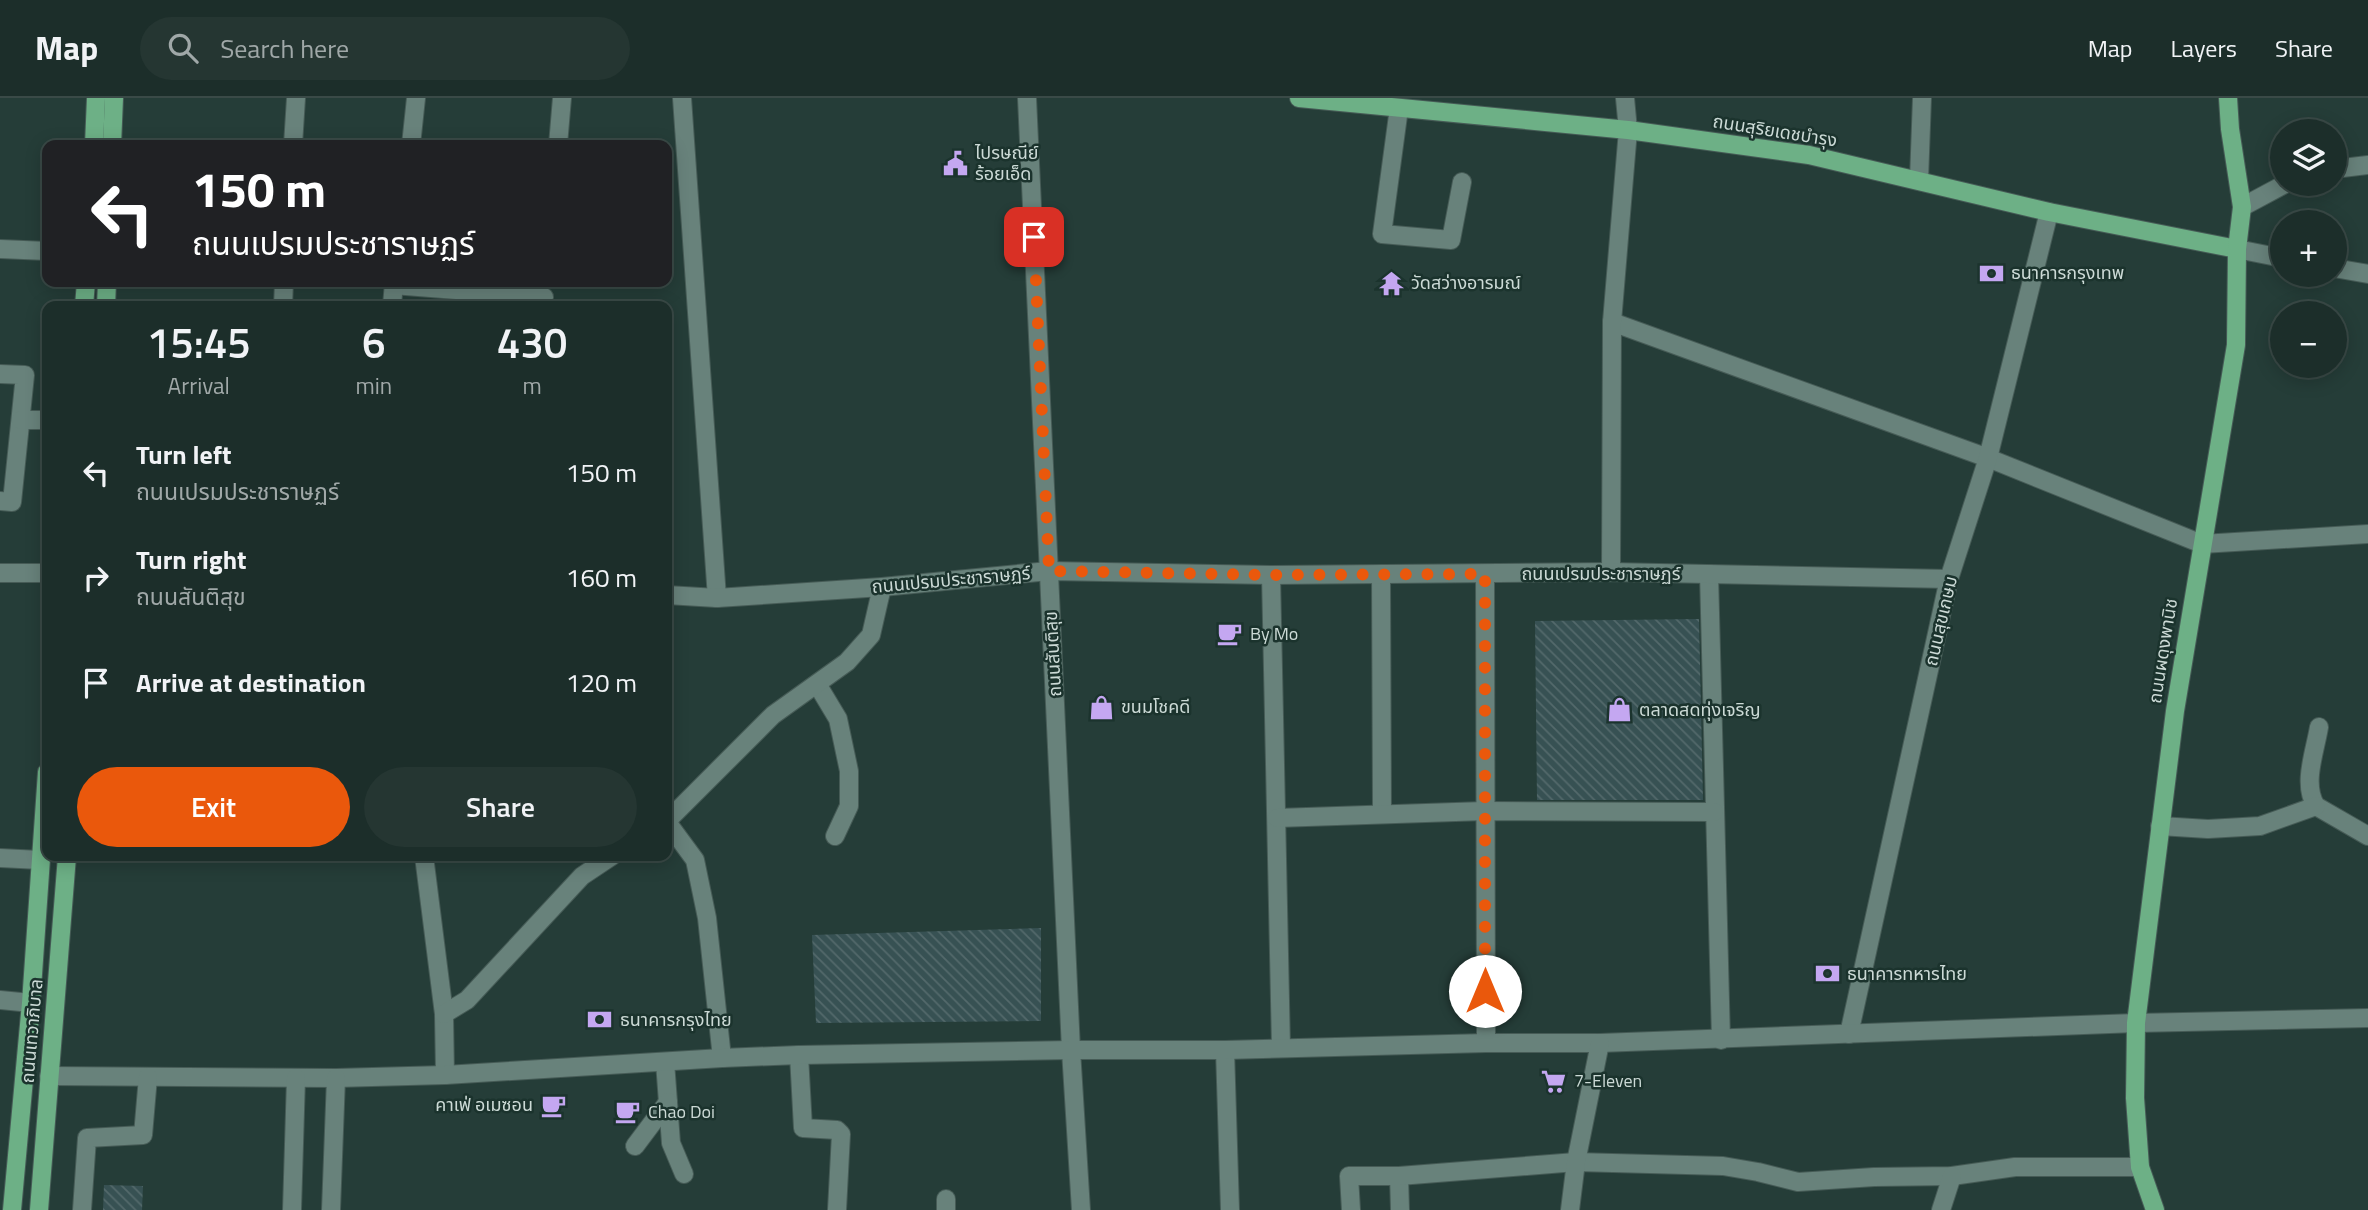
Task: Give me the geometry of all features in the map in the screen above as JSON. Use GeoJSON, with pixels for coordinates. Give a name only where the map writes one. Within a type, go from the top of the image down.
{"type":"FeatureCollection","features":[{"type":"Feature","properties":{"kind":"main road"},"geometry":{"type":"LineString","coordinates":[[94,140],[96,98]]}},
{"type":"Feature","properties":{"kind":"main road"},"geometry":{"type":"LineString","coordinates":[[112,140],[114,98]]}},
{"type":"Feature","properties":{"kind":"main road","name":"ถนนสุริยเดชบำรุง"},"geometry":{"type":"LineString","coordinates":[[1299,98],[1629,130],[1809,155],[2049,212],[2237,249]]}},
{"type":"Feature","properties":{"kind":"main road","name":"ถนนผดุงพานิช"},"geometry":{"type":"LineString","coordinates":[[2155,1210],[2140,1167],[2135,1098],[2136,1023],[2175,711],[2236,345],[2237,249],[2242,207],[2228,98]]}},
{"type":"Feature","properties":{"kind":"main road","name":"ถนนเทวาภิบาล"},"geometry":{"type":"LineString","coordinates":[[12,1210],[31,1003],[42,835]]}},
{"type":"Feature","properties":{"kind":"main road","name":"ถนนเทวาภิบาล"},"geometry":{"type":"LineString","coordinates":[[39,1210],[67,861]]}},
{"type":"Feature","properties":{"kind":"main road"},"geometry":{"type":"LineString","coordinates":[[23,1073],[49,1076]]}},
{"type":"Feature","properties":{"kind":"street"},"geometry":{"type":"LineString","coordinates":[[293,140],[296,98]]}},
{"type":"Feature","properties":{"kind":"street"},"geometry":{"type":"LineString","coordinates":[[412,140],[416,98]]}},
{"type":"Feature","properties":{"kind":"street"},"geometry":{"type":"LineString","coordinates":[[558,140],[562,98]]}},
{"type":"Feature","properties":{"kind":"street"},"geometry":{"type":"LineString","coordinates":[[682,98],[717,598]]}},
{"type":"Feature","properties":{"kind":"street","name":"ถนนสันติสุข"},"geometry":{"type":"LineString","coordinates":[[1027,98],[1071,1050],[1081,1210]]}},
{"type":"Feature","properties":{"kind":"street"},"geometry":{"type":"LineString","coordinates":[[1611,572],[1612,322],[1629,130],[1625,98]]}},
{"type":"Feature","properties":{"kind":"street"},"geometry":{"type":"LineString","coordinates":[[1919,180],[1922,98]]}},
{"type":"Feature","properties":{"kind":"street"},"geometry":{"type":"LineString","coordinates":[[1399,108],[1382,234],[1451,240],[1462,182]]}},
{"type":"Feature","properties":{"kind":"street"},"geometry":{"type":"LineString","coordinates":[[2347,167],[2368,165]]}},
{"type":"Feature","properties":{"kind":"street"},"geometry":{"type":"LineString","coordinates":[[2242,207],[2270,192]]}},
{"type":"Feature","properties":{"kind":"street","name":"ถนนสุขเกษม"},"geometry":{"type":"LineString","coordinates":[[1849,1034],[1949,579],[1988,458],[2049,212]]}},
{"type":"Feature","properties":{"kind":"street"},"geometry":{"type":"LineString","coordinates":[[0,249],[42,251]]}},
{"type":"Feature","properties":{"kind":"street"},"geometry":{"type":"LineString","coordinates":[[2237,249],[2270,256]]}},
{"type":"Feature","properties":{"kind":"street"},"geometry":{"type":"LineString","coordinates":[[2347,270],[2368,274]]}},
{"type":"Feature","properties":{"kind":"street"},"geometry":{"type":"LineString","coordinates":[[444,287],[544,295]]}},
{"type":"Feature","properties":{"kind":"street"},"geometry":{"type":"LineString","coordinates":[[1612,322],[1988,458],[2202,544],[2368,534]]}},
{"type":"Feature","properties":{"kind":"street"},"geometry":{"type":"LineString","coordinates":[[0,374],[24,375],[12,502],[0,501]]}},
{"type":"Feature","properties":{"kind":"street"},"geometry":{"type":"LineString","coordinates":[[21,420],[42,420]]}},
{"type":"Feature","properties":{"kind":"street","name":"ถนนเปรมประชาราษฏร์"},"geometry":{"type":"LineString","coordinates":[[672,595],[717,598],[882,587],[1049,571],[1271,575],[1611,572],[1949,579]]}},
{"type":"Feature","properties":{"kind":"street"},"geometry":{"type":"LineString","coordinates":[[0,573],[42,573]]}},
{"type":"Feature","properties":{"kind":"street"},"geometry":{"type":"LineString","coordinates":[[1381,574],[1382,814]]}},
{"type":"Feature","properties":{"kind":"street"},"geometry":{"type":"LineString","coordinates":[[1485,574],[1486,1043]]}},
{"type":"Feature","properties":{"kind":"street"},"geometry":{"type":"LineString","coordinates":[[1709,574],[1721,1040]]}},
{"type":"Feature","properties":{"kind":"street"},"geometry":{"type":"LineString","coordinates":[[1271,575],[1281,1048]]}},
{"type":"Feature","properties":{"kind":"street"},"geometry":{"type":"LineString","coordinates":[[672,816],[773,715],[847,662],[871,635],[882,587]]}},
{"type":"Feature","properties":{"kind":"street"},"geometry":{"type":"LineString","coordinates":[[817,684],[838,719],[849,771],[849,806],[835,836]]}},
{"type":"Feature","properties":{"kind":"street"},"geometry":{"type":"LineString","coordinates":[[2319,727],[2310,779],[2311,798],[2316,806],[2368,836]]}},
{"type":"Feature","properties":{"kind":"street"},"geometry":{"type":"LineString","coordinates":[[2160,826],[2260,826],[2316,806]]}},
{"type":"Feature","properties":{"kind":"street"},"geometry":{"type":"LineString","coordinates":[[1277,818],[1485,811],[1714,812]]}},
{"type":"Feature","properties":{"kind":"street"},"geometry":{"type":"LineString","coordinates":[[672,828],[695,860],[707,918],[722,1058]]}},
{"type":"Feature","properties":{"kind":"street"},"geometry":{"type":"LineString","coordinates":[[0,858],[40,860]]}},
{"type":"Feature","properties":{"kind":"street"},"geometry":{"type":"LineString","coordinates":[[425,861],[444,1014],[445,1075]]}},
{"type":"Feature","properties":{"kind":"street"},"geometry":{"type":"LineString","coordinates":[[444,1014],[467,1000],[582,876],[604,861]]}},
{"type":"Feature","properties":{"kind":"street"},"geometry":{"type":"LineString","coordinates":[[0,1000],[31,1003]]}},
{"type":"Feature","properties":{"kind":"street"},"geometry":{"type":"LineString","coordinates":[[49,1076],[336,1078],[445,1075],[799,1055],[1600,1043],[2136,1023],[2368,1018]]}},
{"type":"Feature","properties":{"kind":"street"},"geometry":{"type":"LineString","coordinates":[[1570,1210],[1576,1162],[1600,1043]]}},
{"type":"Feature","properties":{"kind":"street"},"geometry":{"type":"LineString","coordinates":[[1225,1050],[1230,1210]]}},
{"type":"Feature","properties":{"kind":"street"},"geometry":{"type":"LineString","coordinates":[[799,1055],[803,1128],[837,1130],[841,1134],[837,1210]]}},
{"type":"Feature","properties":{"kind":"street"},"geometry":{"type":"LineString","coordinates":[[665,1062],[671,1143],[684,1174]]}},
{"type":"Feature","properties":{"kind":"street"},"geometry":{"type":"LineString","coordinates":[[82,1210],[88,1138],[143,1136],[148,1077]]}},
{"type":"Feature","properties":{"kind":"street"},"geometry":{"type":"LineString","coordinates":[[292,1210],[296,1078]]}},
{"type":"Feature","properties":{"kind":"street"},"geometry":{"type":"LineString","coordinates":[[331,1210],[336,1078]]}},
{"type":"Feature","properties":{"kind":"street"},"geometry":{"type":"LineString","coordinates":[[635,1146],[668,1102]]}},
{"type":"Feature","properties":{"kind":"street"},"geometry":{"type":"LineString","coordinates":[[1351,1210],[1349,1176],[1399,1177],[1576,1162],[1723,1166],[1798,1182],[1952,1176],[2015,1167],[2140,1167]]}},
{"type":"Feature","properties":{"kind":"street"},"geometry":{"type":"LineString","coordinates":[[1941,1210],[1952,1176]]}},
{"type":"Feature","properties":{"kind":"street"},"geometry":{"type":"LineString","coordinates":[[1399,1177],[1399,1210]]}},
{"type":"Feature","properties":{"kind":"building","name":"ตลาดสดทุ่งเจริญ"},"geometry":{"type":"Polygon","coordinates":[[[1699,619],[1703,800],[1537,800],[1535,621],[1699,619]]]}},
{"type":"Feature","properties":{"kind":"building"},"geometry":{"type":"Polygon","coordinates":[[[1041,928],[1041,1021],[816,1023],[812,935],[1041,928]]]}},
{"type":"Feature","properties":{"kind":"building"},"geometry":{"type":"Polygon","coordinates":[[[104,1185],[143,1186],[142,1210],[103,1210],[104,1185]]]}},
{"type":"Feature","properties":{"kind":"place","name":"ไปรษณีย์ ร้อยเอ็ด"},"geometry":{"type":"Point","coordinates":[955,163]}},
{"type":"Feature","properties":{"kind":"place","name":"ธนาคารกรุงเทพ"},"geometry":{"type":"Point","coordinates":[1991,273]}},
{"type":"Feature","properties":{"kind":"place","name":"วัดสว่างอารมณ์"},"geometry":{"type":"Point","coordinates":[1391,283]}},
{"type":"Feature","properties":{"kind":"place","name":"By Mo"},"geometry":{"type":"Point","coordinates":[1230,634]}},
{"type":"Feature","properties":{"kind":"place","name":"ขนมโชคดี"},"geometry":{"type":"Point","coordinates":[1101,707]}},
{"type":"Feature","properties":{"kind":"place","name":"ตลาดสดทุ่งเจริญ"},"geometry":{"type":"Point","coordinates":[1619,710]}},
{"type":"Feature","properties":{"kind":"place","name":"ธนาคารทหารไทย"},"geometry":{"type":"Point","coordinates":[1827,974]}},
{"type":"Feature","properties":{"kind":"place","name":"ธนาคารกรุงไทย"},"geometry":{"type":"Point","coordinates":[600,1020]}},
{"type":"Feature","properties":{"kind":"place","name":"7-Eleven"},"geometry":{"type":"Point","coordinates":[1554,1081]}},
{"type":"Feature","properties":{"kind":"place","name":"คาเฟ่ อเมซอน"},"geometry":{"type":"Point","coordinates":[553,1105]}},
{"type":"Feature","properties":{"kind":"place","name":"Chao Doi"},"geometry":{"type":"Point","coordinates":[628,1112]}},
{"type":"Feature","properties":{"kind":"route"},"geometry":{"type":"LineString","coordinates":[[1034,237],[1049,571],[1271,575],[1485,574],[1485,991]]}}]}
